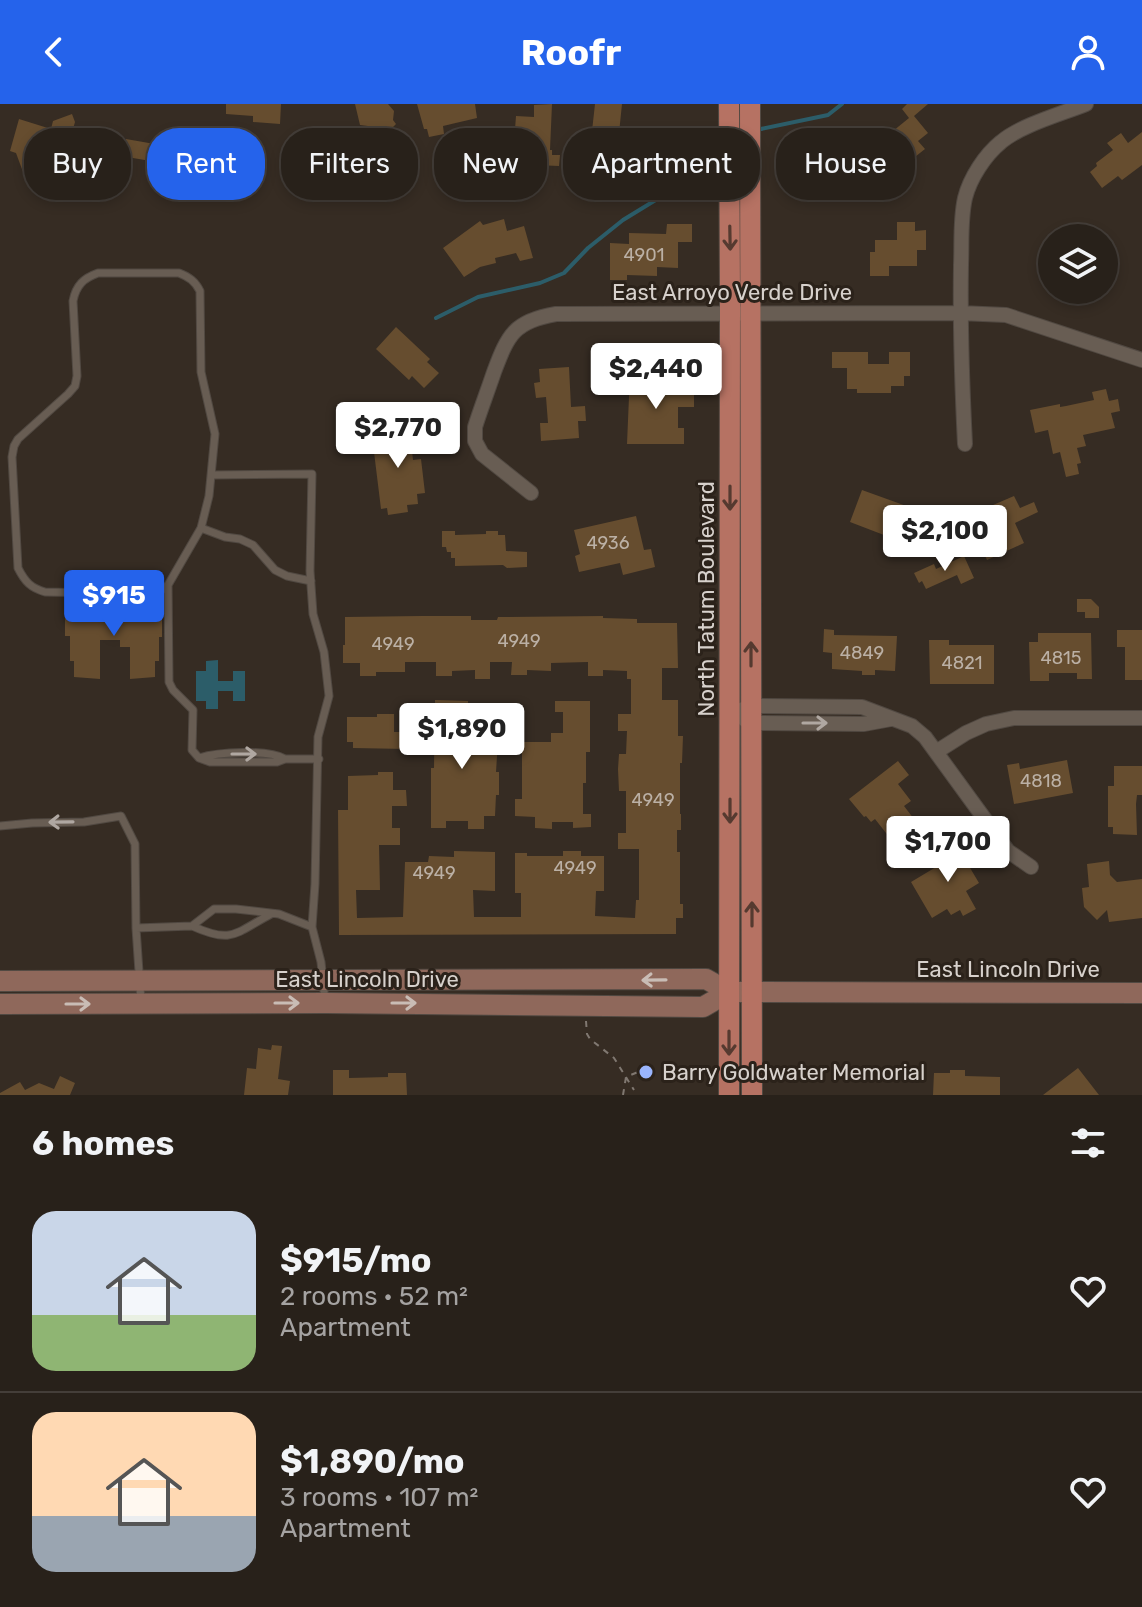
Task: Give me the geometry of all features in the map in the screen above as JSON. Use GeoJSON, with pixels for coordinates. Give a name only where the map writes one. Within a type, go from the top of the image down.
{"type":"FeatureCollection","features":[{"type":"Feature","properties":{"kind":"main road","name":"North Tatum Boulevard"},"geometry":{"type":"LineString","coordinates":[[729,104],[741,314],[751,714],[752,1095]]}},
{"type":"Feature","properties":{"kind":"main road","name":"North Tatum Boulevard"},"geometry":{"type":"LineString","coordinates":[[729,1095],[730,714],[750,104]]}},
{"type":"Feature","properties":{"kind":"main road","name":"East Lincoln Drive"},"geometry":{"type":"LineString","coordinates":[[0,981],[706,979],[729,992],[1142,993]]}},
{"type":"Feature","properties":{"kind":"main road","name":"East Lincoln Drive"},"geometry":{"type":"LineString","coordinates":[[0,1004],[703,1007],[729,992]]}},
{"type":"Feature","properties":{"kind":"street"},"geometry":{"type":"LineString","coordinates":[[965,444],[960,313],[965,196],[972,178],[1002,141],[1086,104]]}},
{"type":"Feature","properties":{"kind":"street","name":"East Arroyo Verde Drive"},"geometry":{"type":"LineString","coordinates":[[531,493],[482,454],[475,441],[475,427],[505,341],[525,323],[540,317],[556,314],[1006,315],[1142,360]]}},
{"type":"Feature","properties":{"kind":"street"},"geometry":{"type":"LineString","coordinates":[[730,714],[864,724],[895,718],[912,726],[925,737],[1008,851],[1031,867]]}},
{"type":"Feature","properties":{"kind":"street"},"geometry":{"type":"LineString","coordinates":[[936,752],[986,724],[1014,718],[1142,718]]}},
{"type":"Feature","properties":{"kind":"lane"},"geometry":{"type":"LineString","coordinates":[[98,273],[179,273],[189,276],[196,283],[201,298],[201,372],[215,434],[209,496],[201,528],[168,585],[151,594],[45,592],[33,588],[23,579],[18,568],[14,446],[75,386],[73,301],[75,291],[89,276],[98,273]]}},
{"type":"Feature","properties":{"kind":"lane"},"geometry":{"type":"LineString","coordinates":[[211,475],[312,474],[313,614],[324,652],[329,696],[318,737],[312,927],[319,951],[326,1003]]}},
{"type":"Feature","properties":{"kind":"lane"},"geometry":{"type":"LineString","coordinates":[[201,528],[253,545],[275,570],[311,581]]}},
{"type":"Feature","properties":{"kind":"lane"},"geometry":{"type":"LineString","coordinates":[[168,585],[169,682],[193,710],[192,750],[199,758],[210,762],[319,759]]}},
{"type":"Feature","properties":{"kind":"lane"},"geometry":{"type":"LineString","coordinates":[[0,826],[84,822],[121,816],[135,844],[141,1004]]}},
{"type":"Feature","properties":{"kind":"lane"},"geometry":{"type":"LineString","coordinates":[[192,926],[214,909],[236,909],[273,913],[312,927]]}},
{"type":"Feature","properties":{"kind":"lane"},"geometry":{"type":"LineString","coordinates":[[136,928],[192,926],[213,935],[228,936],[273,913]]}},
{"type":"Feature","properties":{"kind":"path"},"geometry":{"type":"LineString","coordinates":[[586,1005],[587,1034],[614,1058],[634,1090]]}},
{"type":"Feature","properties":{"kind":"path"},"geometry":{"type":"LineString","coordinates":[[626,1077],[640,1072]]}},
{"type":"Feature","properties":{"kind":"path"},"geometry":{"type":"LineString","coordinates":[[623,1095],[626,1077]]}},
{"type":"Feature","properties":{"kind":"water"},"geometry":{"type":"Polygon","coordinates":[[[218,660],[218,681],[233,681],[233,671],[245,671],[245,701],[233,701],[233,691],[218,691],[218,709],[206,709],[206,701],[196,701],[196,671],[206,671],[206,661],[218,660]]]}},
{"type":"Feature","properties":{"kind":"building"},"geometry":{"type":"Polygon","coordinates":[[[226,104],[281,104],[280,124],[253,122],[253,116],[226,114],[226,104]]]}},
{"type":"Feature","properties":{"kind":"building"},"geometry":{"type":"Polygon","coordinates":[[[355,104],[388,104],[394,111],[396,124],[392,128],[360,125],[355,104]]]}},
{"type":"Feature","properties":{"kind":"building"},"geometry":{"type":"Polygon","coordinates":[[[417,104],[475,104],[477,118],[434,128],[434,136],[429,137],[427,129],[424,129],[417,104]]]}},
{"type":"Feature","properties":{"kind":"building"},"geometry":{"type":"Polygon","coordinates":[[[552,104],[550,150],[552,155],[560,155],[559,166],[547,166],[547,128],[515,128],[516,116],[534,117],[534,105],[552,104]]]}},
{"type":"Feature","properties":{"kind":"building"},"geometry":{"type":"Polygon","coordinates":[[[595,104],[622,104],[620,128],[592,128],[595,104]]]}},
{"type":"Feature","properties":{"kind":"building"},"geometry":{"type":"Polygon","coordinates":[[[907,104],[928,104],[914,116],[928,133],[918,141],[925,149],[915,157],[915,128],[897,128],[909,118],[902,109],[907,104]]]}},
{"type":"Feature","properties":{"kind":"building"},"geometry":{"type":"Polygon","coordinates":[[[72,114],[75,122],[73,128],[51,128],[53,121],[72,114]]]}},
{"type":"Feature","properties":{"kind":"building"},"geometry":{"type":"Polygon","coordinates":[[[19,119],[48,128],[24,128],[23,172],[16,153],[10,151],[19,119]]]}},
{"type":"Feature","properties":{"kind":"building"},"geometry":{"type":"Polygon","coordinates":[[[1142,132],[1142,165],[1122,180],[1118,176],[1102,188],[1090,172],[1113,150],[1107,143],[1121,133],[1128,143],[1142,132]]]}},
{"type":"Feature","properties":{"kind":"building"},"geometry":{"type":"Polygon","coordinates":[[[131,140],[147,143],[147,160],[131,158],[131,140]]]}},
{"type":"Feature","properties":{"kind":"building"},"geometry":{"type":"Polygon","coordinates":[[[504,219],[507,231],[524,226],[533,258],[520,261],[516,253],[495,258],[496,263],[480,267],[464,277],[443,248],[480,221],[483,225],[504,219]]]}},
{"type":"Feature","properties":{"kind":"building"},"geometry":{"type":"Polygon","coordinates":[[[897,222],[915,222],[915,231],[926,230],[926,250],[917,250],[917,266],[889,266],[889,276],[870,276],[870,252],[875,252],[875,240],[897,240],[897,222]]]}},
{"type":"Feature","properties":{"kind":"building"},"geometry":{"type":"Polygon","coordinates":[[[667,224],[692,224],[692,242],[678,242],[678,268],[657,267],[657,276],[627,275],[627,280],[610,280],[610,243],[629,244],[629,233],[666,234],[667,224]]]}},
{"type":"Feature","properties":{"kind":"building"},"geometry":{"type":"Polygon","coordinates":[[[396,327],[430,359],[427,362],[439,373],[424,388],[412,376],[409,380],[376,349],[396,327]]]}},
{"type":"Feature","properties":{"kind":"building"},"geometry":{"type":"Polygon","coordinates":[[[832,352],[868,352],[868,364],[889,364],[889,352],[910,352],[910,376],[904,376],[904,386],[891,386],[891,393],[857,393],[857,389],[847,389],[847,368],[832,368],[832,352]]]}},
{"type":"Feature","properties":{"kind":"building"},"geometry":{"type":"Polygon","coordinates":[[[569,367],[571,407],[585,406],[586,421],[578,421],[579,438],[541,441],[540,423],[548,423],[546,397],[536,398],[534,383],[540,382],[539,369],[569,367]]]}},
{"type":"Feature","properties":{"kind":"building"},"geometry":{"type":"Polygon","coordinates":[[[630,373],[658,374],[658,383],[676,384],[676,389],[694,389],[694,407],[678,407],[678,428],[684,428],[684,444],[627,444],[630,373]]]}},
{"type":"Feature","properties":{"kind":"building"},"geometry":{"type":"Polygon","coordinates":[[[1106,389],[1109,401],[1118,399],[1120,411],[1111,413],[1115,428],[1083,435],[1086,446],[1077,448],[1081,463],[1077,464],[1079,474],[1066,477],[1060,452],[1053,454],[1048,430],[1035,433],[1030,410],[1094,400],[1092,392],[1106,389]]]}},
{"type":"Feature","properties":{"kind":"building"},"geometry":{"type":"Polygon","coordinates":[[[409,423],[413,460],[421,459],[425,493],[417,494],[418,504],[407,505],[408,512],[388,515],[387,508],[381,509],[374,452],[380,451],[377,427],[409,423]]]}},
{"type":"Feature","properties":{"kind":"building"},"geometry":{"type":"Polygon","coordinates":[[[862,490],[923,512],[910,545],[850,522],[862,490]]]}},
{"type":"Feature","properties":{"kind":"building"},"geometry":{"type":"Polygon","coordinates":[[[1014,496],[1020,508],[1034,502],[1038,512],[1015,523],[1024,543],[987,560],[974,531],[1000,519],[993,505],[1014,496]]]}},
{"type":"Feature","properties":{"kind":"building"},"geometry":{"type":"Polygon","coordinates":[[[636,516],[644,550],[651,549],[655,567],[623,575],[620,563],[579,572],[575,556],[580,554],[574,530],[636,516]]]}},
{"type":"Feature","properties":{"kind":"building"},"geometry":{"type":"Polygon","coordinates":[[[442,531],[455,531],[455,535],[498,531],[498,535],[505,535],[506,551],[527,552],[527,567],[455,566],[451,552],[442,547],[442,531]]]}},
{"type":"Feature","properties":{"kind":"building"},"geometry":{"type":"Polygon","coordinates":[[[964,556],[974,578],[961,584],[957,575],[926,589],[914,573],[934,564],[936,569],[964,556]]]}},
{"type":"Feature","properties":{"kind":"building"},"geometry":{"type":"Polygon","coordinates":[[[1077,599],[1091,599],[1099,607],[1099,618],[1085,618],[1085,612],[1077,612],[1077,599]]]}},
{"type":"Feature","properties":{"kind":"building"},"geometry":{"type":"Polygon","coordinates":[[[81,607],[148,607],[148,610],[162,610],[162,637],[159,637],[155,677],[130,679],[130,647],[120,647],[120,640],[100,640],[100,679],[74,677],[74,661],[70,661],[70,636],[65,636],[65,610],[81,610],[81,607]]]}},
{"type":"Feature","properties":{"kind":"building"},"geometry":{"type":"Polygon","coordinates":[[[471,616],[471,620],[497,620],[498,617],[603,616],[637,619],[637,623],[677,623],[678,668],[662,668],[662,700],[678,700],[678,736],[683,736],[680,763],[681,830],[677,830],[677,852],[680,852],[683,918],[676,918],[676,934],[339,935],[338,810],[348,810],[348,776],[378,775],[378,772],[393,772],[393,790],[406,790],[407,806],[392,806],[392,828],[400,828],[400,845],[379,845],[380,890],[356,890],[357,918],[403,917],[405,862],[428,862],[429,856],[454,857],[454,851],[495,852],[495,891],[473,890],[474,917],[521,917],[521,893],[515,893],[515,853],[563,856],[563,851],[581,851],[581,856],[604,856],[604,891],[596,891],[595,916],[635,918],[636,900],[639,900],[639,849],[618,849],[618,833],[626,833],[626,791],[619,791],[618,769],[619,754],[626,754],[627,731],[618,731],[618,714],[631,714],[631,679],[627,679],[627,671],[603,670],[603,676],[588,676],[588,662],[551,663],[551,671],[527,670],[527,675],[511,675],[512,662],[490,662],[490,679],[475,679],[475,670],[452,671],[452,676],[436,676],[436,662],[405,662],[405,672],[376,672],[376,676],[360,676],[360,663],[343,663],[345,617],[471,616]]]}},
{"type":"Feature","properties":{"kind":"building"},"geometry":{"type":"Polygon","coordinates":[[[824,629],[834,630],[834,635],[897,636],[895,671],[875,670],[875,675],[862,675],[862,671],[832,669],[832,653],[823,652],[824,629]]]}},
{"type":"Feature","properties":{"kind":"building"},"geometry":{"type":"Polygon","coordinates":[[[1117,630],[1142,630],[1142,680],[1125,680],[1125,647],[1117,647],[1117,630]]]}},
{"type":"Feature","properties":{"kind":"building"},"geometry":{"type":"Polygon","coordinates":[[[1038,633],[1091,633],[1092,679],[1077,679],[1077,673],[1049,673],[1049,681],[1030,681],[1029,642],[1038,642],[1038,633]]]}},
{"type":"Feature","properties":{"kind":"building"},"geometry":{"type":"Polygon","coordinates":[[[929,640],[949,640],[949,645],[994,645],[994,684],[930,684],[929,640]]]}},
{"type":"Feature","properties":{"kind":"building"},"geometry":{"type":"Polygon","coordinates":[[[435,700],[468,701],[468,712],[461,711],[461,733],[473,733],[473,740],[498,740],[496,772],[499,772],[499,795],[496,795],[495,816],[484,816],[484,829],[468,829],[468,821],[446,821],[446,828],[431,828],[435,700]]]}},
{"type":"Feature","properties":{"kind":"building"},"geometry":{"type":"Polygon","coordinates":[[[555,701],[590,701],[590,752],[586,752],[583,814],[591,814],[591,827],[573,828],[573,822],[552,822],[552,829],[535,828],[535,817],[515,816],[515,799],[522,799],[522,753],[518,753],[518,742],[551,742],[551,733],[563,733],[563,712],[555,712],[555,701]]]}},
{"type":"Feature","properties":{"kind":"building"},"geometry":{"type":"Polygon","coordinates":[[[377,714],[394,714],[394,732],[407,732],[407,749],[353,748],[353,742],[347,742],[347,717],[377,717],[377,714]]]}},
{"type":"Feature","properties":{"kind":"building"},"geometry":{"type":"Polygon","coordinates":[[[1067,760],[1073,793],[1014,804],[1007,765],[1019,763],[1020,769],[1067,760]]]}},
{"type":"Feature","properties":{"kind":"building"},"geometry":{"type":"Polygon","coordinates":[[[898,761],[909,775],[898,784],[911,801],[904,806],[914,819],[907,825],[914,834],[897,847],[875,819],[871,822],[864,817],[849,799],[898,761]]]}},
{"type":"Feature","properties":{"kind":"building"},"geometry":{"type":"Polygon","coordinates":[[[1114,766],[1142,766],[1142,795],[1137,795],[1136,804],[1137,835],[1113,834],[1113,827],[1108,827],[1108,786],[1114,786],[1114,766]]]}},
{"type":"Feature","properties":{"kind":"building"},"geometry":{"type":"Polygon","coordinates":[[[953,839],[979,883],[966,891],[976,909],[963,916],[960,910],[951,915],[947,909],[932,918],[911,882],[946,861],[938,848],[953,839]]]}},
{"type":"Feature","properties":{"kind":"building"},"geometry":{"type":"Polygon","coordinates":[[[1109,861],[1110,875],[1117,882],[1142,879],[1142,918],[1109,922],[1107,910],[1097,920],[1084,907],[1082,888],[1089,887],[1087,864],[1109,861]]]}},
{"type":"Feature","properties":{"kind":"building"},"geometry":{"type":"Polygon","coordinates":[[[272,1045],[282,1046],[278,1079],[290,1081],[288,1095],[244,1095],[247,1068],[256,1069],[258,1048],[271,1050],[272,1045]]]}},
{"type":"Feature","properties":{"kind":"building"},"geometry":{"type":"Polygon","coordinates":[[[1078,1068],[1099,1095],[1043,1095],[1078,1068]]]}},
{"type":"Feature","properties":{"kind":"building"},"geometry":{"type":"Polygon","coordinates":[[[333,1070],[349,1070],[349,1078],[388,1077],[388,1073],[406,1073],[407,1095],[333,1095],[333,1070]]]}},
{"type":"Feature","properties":{"kind":"building"},"geometry":{"type":"Polygon","coordinates":[[[950,1070],[965,1070],[965,1076],[1000,1077],[1000,1095],[933,1095],[934,1073],[950,1073],[950,1070]]]}},
{"type":"Feature","properties":{"kind":"building"},"geometry":{"type":"Polygon","coordinates":[[[60,1076],[75,1083],[70,1095],[0,1095],[20,1082],[25,1090],[39,1083],[54,1089],[60,1076]]]}},
{"type":"Feature","properties":{"kind":"waterway"},"geometry":{"type":"LineString","coordinates":[[760,129],[828,115],[842,104]]}},
{"type":"Feature","properties":{"kind":"waterway"},"geometry":{"type":"LineString","coordinates":[[436,318],[478,297],[540,283],[564,273],[588,248],[623,220],[656,200]]}},
{"type":"Feature","properties":{"kind":"place","name":"Barry Goldwater Memorial"},"geometry":{"type":"Point","coordinates":[646,1072]}}]}
